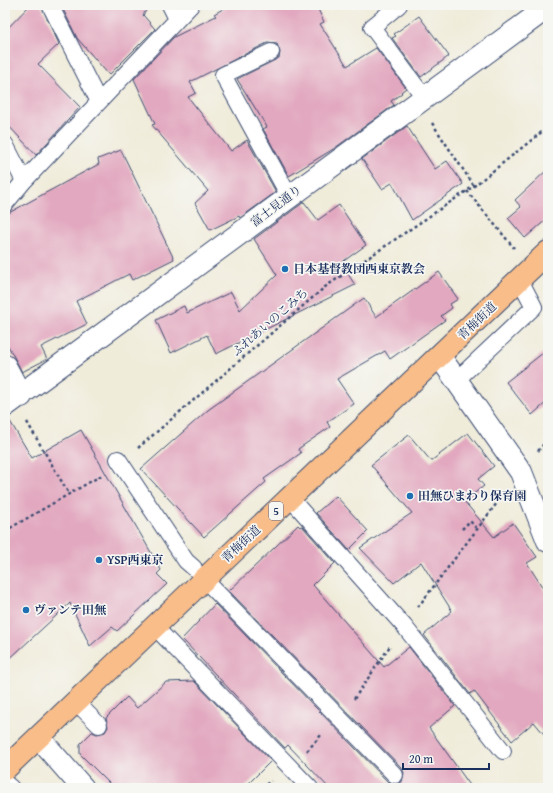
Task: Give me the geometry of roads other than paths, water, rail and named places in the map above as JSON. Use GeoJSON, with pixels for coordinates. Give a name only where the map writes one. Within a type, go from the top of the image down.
{"type":"FeatureCollection","features":[{"type":"Feature","properties":{"kind":"main road","name":"青梅街道"},"geometry":{"type":"LineString","coordinates":[[5,770],[155,627],[199,573],[290,498],[440,357],[548,252]]}},
{"type":"Feature","properties":{"kind":"street","name":"富士見通り"},"geometry":{"type":"LineString","coordinates":[[13,401],[548,7]]}},
{"type":"Feature","properties":{"kind":"street"},"geometry":{"type":"LineString","coordinates":[[440,357],[456,378],[487,413],[521,472],[548,541]]}},
{"type":"Feature","properties":{"kind":"street"},"geometry":{"type":"LineString","coordinates":[[5,366],[13,401]]}},
{"type":"Feature","properties":{"kind":"street"},"geometry":{"type":"LineString","coordinates":[[38,738],[80,787]]}},
{"type":"Feature","properties":{"kind":"lane"},"geometry":{"type":"LineString","coordinates":[[50,5],[99,102]]}},
{"type":"Feature","properties":{"kind":"lane"},"geometry":{"type":"LineString","coordinates":[[5,204],[24,181],[99,102],[174,12],[191,5]]}},
{"type":"Feature","properties":{"kind":"lane"},"geometry":{"type":"LineString","coordinates":[[399,5],[372,27],[421,100]]}},
{"type":"Feature","properties":{"kind":"lane"},"geometry":{"type":"LineString","coordinates":[[271,52],[223,75],[290,196]]}},
{"type":"Feature","properties":{"kind":"lane"},"geometry":{"type":"LineString","coordinates":[[5,144],[24,181]]}},
{"type":"Feature","properties":{"kind":"lane"},"geometry":{"type":"LineString","coordinates":[[456,378],[465,372],[534,307],[520,280]]}},
{"type":"Feature","properties":{"kind":"lane"},"geometry":{"type":"LineString","coordinates":[[119,461],[186,561],[395,775]]}},
{"type":"Feature","properties":{"kind":"lane"},"geometry":{"type":"LineString","coordinates":[[290,498],[404,626],[503,751]]}},
{"type":"Feature","properties":{"kind":"lane"},"geometry":{"type":"LineString","coordinates":[[155,627],[310,788]]}},
{"type":"Feature","properties":{"kind":"lane"},"geometry":{"type":"LineString","coordinates":[[76,702],[99,725]]}},
{"type":"Feature","properties":{"kind":"lane"},"geometry":{"type":"LineString","coordinates":[[5,783],[11,788]]}},
{"type":"Feature","properties":{"kind":"place","name":"日本基督教団西東京教会"},"geometry":{"type":"Point","coordinates":[285,269]}},
{"type":"Feature","properties":{"kind":"place","name":"田無ひまわり保育園"},"geometry":{"type":"Point","coordinates":[410,496]}},
{"type":"Feature","properties":{"kind":"place","name":"YSP西東京"},"geometry":{"type":"Point","coordinates":[99,560]}},
{"type":"Feature","properties":{"kind":"place","name":"ヴァンテ田無"},"geometry":{"type":"Point","coordinates":[26,610]}}]}
